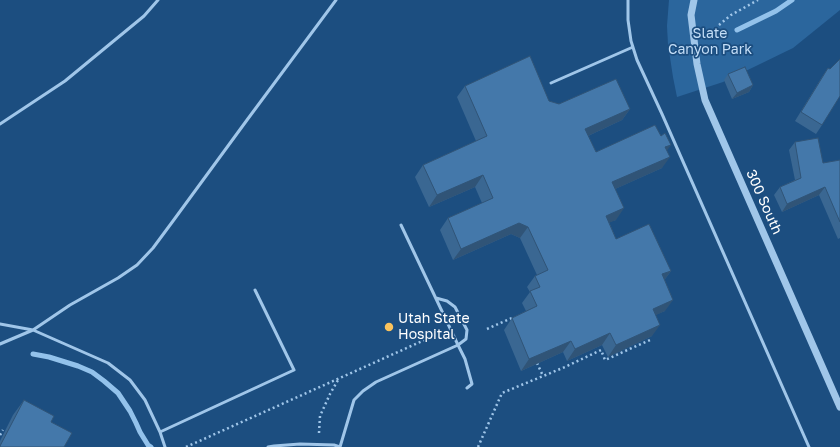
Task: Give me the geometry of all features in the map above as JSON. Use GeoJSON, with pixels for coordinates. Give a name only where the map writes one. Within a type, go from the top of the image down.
{"type":"FeatureCollection","features":[{"type":"Feature","properties":{"kind":"street","name":"300 South"},"geometry":{"type":"LineString","coordinates":[[694,0],[691,15],[697,64],[705,100],[840,407]]}},
{"type":"Feature","properties":{"kind":"lane"},"geometry":{"type":"LineString","coordinates":[[0,124],[65,81],[144,16],[158,0]]}},
{"type":"Feature","properties":{"kind":"lane"},"geometry":{"type":"LineString","coordinates":[[0,344],[33,330],[70,305],[118,278],[137,265],[153,248],[174,221],[336,0]]}},
{"type":"Feature","properties":{"kind":"lane"},"geometry":{"type":"LineString","coordinates":[[628,0],[628,20],[637,60],[809,447]]}},
{"type":"Feature","properties":{"kind":"lane"},"geometry":{"type":"LineString","coordinates":[[551,83],[633,47]]}},
{"type":"Feature","properties":{"kind":"lane"},"geometry":{"type":"LineString","coordinates":[[401,225],[465,360],[472,384],[468,388]]}},
{"type":"Feature","properties":{"kind":"lane"},"geometry":{"type":"LineString","coordinates":[[160,432],[294,370],[255,290]]}},
{"type":"Feature","properties":{"kind":"lane"},"geometry":{"type":"LineString","coordinates":[[268,447],[300,444],[334,445],[340,447],[354,400],[363,390],[376,382],[458,345],[466,339],[466,330],[455,307],[446,301],[436,298]]}},
{"type":"Feature","properties":{"kind":"lane"},"geometry":{"type":"LineString","coordinates":[[0,324],[33,330],[108,363],[130,380],[145,400],[160,432],[165,447]]}},
{"type":"Feature","properties":{"kind":"path"},"geometry":{"type":"LineString","coordinates":[[719,24],[731,15],[758,0]]}},
{"type":"Feature","properties":{"kind":"path"},"geometry":{"type":"LineString","coordinates":[[487,329],[520,315]]}},
{"type":"Feature","properties":{"kind":"path"},"geometry":{"type":"LineString","coordinates":[[186,447],[438,334]]}},
{"type":"Feature","properties":{"kind":"path"},"geometry":{"type":"LineString","coordinates":[[478,447],[502,393],[601,350],[605,360],[650,340],[649,338]]}},
{"type":"Feature","properties":{"kind":"path"},"geometry":{"type":"LineString","coordinates":[[537,363],[543,376]]}},
{"type":"Feature","properties":{"kind":"path"},"geometry":{"type":"LineString","coordinates":[[319,433],[320,416],[339,378]]}},
{"type":"Feature","properties":{"kind":"path"},"geometry":{"type":"LineString","coordinates":[[0,435],[2,430]]}},
{"type":"Feature","properties":{"kind":"green space","name":"Slate Canyon Park"},"geometry":{"type":"Polygon","coordinates":[[[669,0],[840,0],[840,10],[793,48],[723,82],[677,97],[668,44],[667,26],[669,0]]]}},
{"type":"Feature","properties":{"kind":"building"},"geometry":{"type":"Polygon","coordinates":[[[530,56],[549,101],[559,104],[616,79],[630,109],[585,129],[596,152],[655,125],[661,136],[665,133],[671,145],[665,147],[670,157],[612,182],[624,208],[606,216],[616,239],[649,224],[671,271],[662,274],[673,300],[653,309],[660,325],[616,345],[610,333],[575,349],[571,341],[529,359],[512,318],[537,306],[530,291],[540,287],[535,276],[548,270],[528,227],[519,223],[461,249],[448,218],[493,198],[483,175],[437,195],[423,165],[487,136],[465,86],[530,56]]]}},
{"type":"Feature","properties":{"kind":"building"},"geometry":{"type":"Polygon","coordinates":[[[840,59],[840,96],[822,125],[801,112],[828,68],[830,69],[840,59]]]}},
{"type":"Feature","properties":{"kind":"building"},"geometry":{"type":"Polygon","coordinates":[[[745,67],[753,85],[737,93],[728,74],[745,67]]]}},
{"type":"Feature","properties":{"kind":"building"},"geometry":{"type":"Polygon","coordinates":[[[818,138],[823,163],[840,160],[840,222],[825,187],[787,204],[780,187],[801,178],[795,142],[818,138]]]}},
{"type":"Feature","properties":{"kind":"building"},"geometry":{"type":"Polygon","coordinates":[[[24,400],[54,416],[51,422],[72,433],[64,447],[0,447],[24,400]]]}},
{"type":"Feature","properties":{"kind":"waterway"},"geometry":{"type":"LineString","coordinates":[[737,30],[776,11],[792,0]]}},
{"type":"Feature","properties":{"kind":"waterway"},"geometry":{"type":"LineString","coordinates":[[33,354],[49,357],[78,366],[92,372],[104,381],[118,393],[130,411],[140,432],[148,445],[151,447]]}},
{"type":"Feature","properties":{"kind":"place","name":"Utah State Hospital"},"geometry":{"type":"Point","coordinates":[389,327]}}]}
